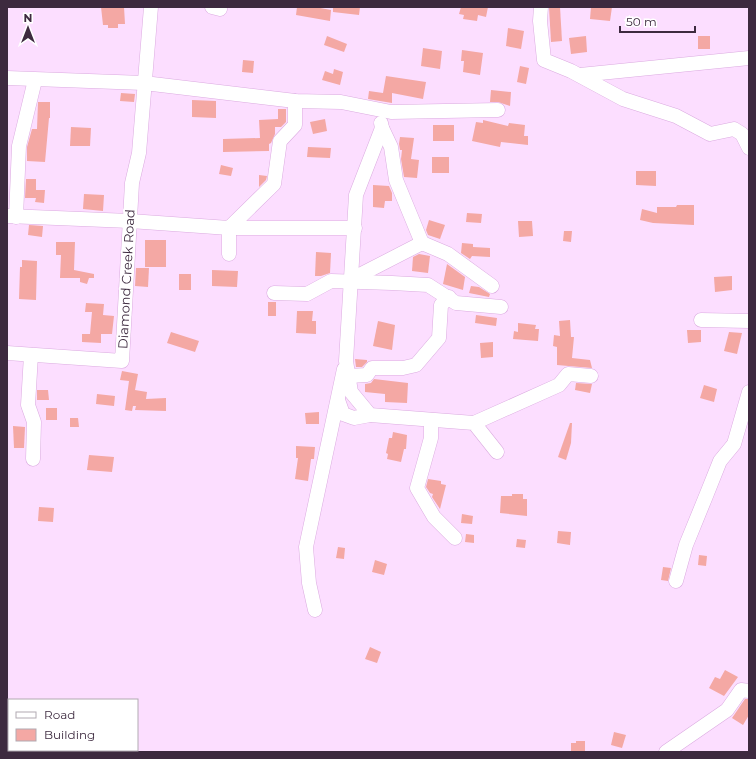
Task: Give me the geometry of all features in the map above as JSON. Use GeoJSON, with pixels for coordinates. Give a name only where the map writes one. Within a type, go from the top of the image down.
{"type":"FeatureCollection","features":[{"type":"Feature","properties":{"kind":"street","name":"Diamond Creek Road"},"geometry":{"type":"LineString","coordinates":[[7,353],[122,361],[132,183],[139,153],[151,7]]}},
{"type":"Feature","properties":{"kind":"street"},"geometry":{"type":"LineString","coordinates":[[541,7],[540,20],[544,60],[580,75],[623,99],[676,116],[710,134],[734,129],[742,134],[749,148]]}},
{"type":"Feature","properties":{"kind":"street"},"geometry":{"type":"LineString","coordinates":[[580,75],[749,58]]}},
{"type":"Feature","properties":{"kind":"street"},"geometry":{"type":"LineString","coordinates":[[7,78],[144,83],[295,101],[341,102],[380,111],[498,110]]}},
{"type":"Feature","properties":{"kind":"street"},"geometry":{"type":"LineString","coordinates":[[35,80],[20,146],[12,216],[130,221],[229,228],[355,228]]}},
{"type":"Feature","properties":{"kind":"street"},"geometry":{"type":"LineString","coordinates":[[229,254],[229,228],[274,184],[280,141],[295,125],[295,101]]}},
{"type":"Feature","properties":{"kind":"street"},"geometry":{"type":"LineString","coordinates":[[380,111],[382,128],[391,147],[396,180],[422,243],[448,254],[492,286]]}},
{"type":"Feature","properties":{"kind":"street"},"geometry":{"type":"LineString","coordinates":[[315,610],[309,583],[306,547],[346,361],[356,195],[382,128]]}},
{"type":"Feature","properties":{"kind":"street"},"geometry":{"type":"LineString","coordinates":[[350,281],[422,243]]}},
{"type":"Feature","properties":{"kind":"street"},"geometry":{"type":"LineString","coordinates":[[274,293],[307,294],[331,281],[428,285],[449,297],[456,303],[501,307]]}},
{"type":"Feature","properties":{"kind":"street"},"geometry":{"type":"LineString","coordinates":[[349,376],[367,375],[372,368],[403,368],[416,365],[439,338],[441,305],[449,297]]}},
{"type":"Feature","properties":{"kind":"street"},"geometry":{"type":"LineString","coordinates":[[701,320],[749,321]]}},
{"type":"Feature","properties":{"kind":"street"},"geometry":{"type":"LineString","coordinates":[[31,355],[28,405],[34,422],[33,458]]}},
{"type":"Feature","properties":{"kind":"street"},"geometry":{"type":"LineString","coordinates":[[346,361],[351,392],[370,415]]}},
{"type":"Feature","properties":{"kind":"street"},"geometry":{"type":"LineString","coordinates":[[338,400],[343,414],[354,418],[370,415],[474,423],[559,385],[568,374],[591,376]]}},
{"type":"Feature","properties":{"kind":"street"},"geometry":{"type":"LineString","coordinates":[[676,581],[686,545],[720,461],[734,444],[749,392]]}},
{"type":"Feature","properties":{"kind":"street"},"geometry":{"type":"LineString","coordinates":[[431,420],[431,438],[417,488],[434,517],[455,538]]}},
{"type":"Feature","properties":{"kind":"street"},"geometry":{"type":"LineString","coordinates":[[474,423],[497,452]]}},
{"type":"Feature","properties":{"kind":"street"},"geometry":{"type":"LineString","coordinates":[[666,752],[726,710],[741,690],[749,691]]}},
{"type":"Feature","properties":{"kind":"building"},"geometry":{"type":"Polygon","coordinates":[[[101,7],[124,7],[125,24],[118,24],[118,28],[108,28],[108,25],[103,25],[101,7]]]}},
{"type":"Feature","properties":{"kind":"building"},"geometry":{"type":"Polygon","coordinates":[[[297,7],[315,7],[331,10],[330,21],[296,15],[297,7]]]}},
{"type":"Feature","properties":{"kind":"building"},"geometry":{"type":"Polygon","coordinates":[[[333,7],[360,7],[359,15],[333,12],[333,7]]]}},
{"type":"Feature","properties":{"kind":"building"},"geometry":{"type":"Polygon","coordinates":[[[461,7],[488,7],[486,17],[478,15],[477,21],[463,19],[464,15],[459,14],[461,7]]]}},
{"type":"Feature","properties":{"kind":"building"},"geometry":{"type":"Polygon","coordinates":[[[549,7],[560,7],[562,41],[551,42],[549,7]]]}},
{"type":"Feature","properties":{"kind":"building"},"geometry":{"type":"Polygon","coordinates":[[[591,7],[612,7],[610,21],[590,19],[591,7]]]}},
{"type":"Feature","properties":{"kind":"building"},"geometry":{"type":"Polygon","coordinates":[[[508,28],[524,31],[521,49],[506,46],[508,28]]]}},
{"type":"Feature","properties":{"kind":"building"},"geometry":{"type":"Polygon","coordinates":[[[327,36],[347,44],[344,52],[324,45],[327,36]]]}},
{"type":"Feature","properties":{"kind":"building"},"geometry":{"type":"Polygon","coordinates":[[[586,36],[587,52],[571,54],[569,38],[586,36]]]}},
{"type":"Feature","properties":{"kind":"building"},"geometry":{"type":"Polygon","coordinates":[[[698,36],[710,36],[710,49],[698,49],[698,36]]]}},
{"type":"Feature","properties":{"kind":"building"},"geometry":{"type":"Polygon","coordinates":[[[423,48],[442,51],[440,69],[421,66],[423,48]]]}},
{"type":"Feature","properties":{"kind":"building"},"geometry":{"type":"Polygon","coordinates":[[[462,50],[483,53],[480,75],[463,72],[464,61],[461,61],[462,50]]]}},
{"type":"Feature","properties":{"kind":"building"},"geometry":{"type":"Polygon","coordinates":[[[243,60],[254,61],[253,73],[242,72],[243,60]]]}},
{"type":"Feature","properties":{"kind":"building"},"geometry":{"type":"Polygon","coordinates":[[[520,66],[529,68],[526,84],[517,82],[520,66]]]}},
{"type":"Feature","properties":{"kind":"building"},"geometry":{"type":"Polygon","coordinates":[[[334,69],[343,72],[340,85],[322,80],[325,71],[333,74],[334,69]]]}},
{"type":"Feature","properties":{"kind":"building"},"geometry":{"type":"Polygon","coordinates":[[[386,76],[426,82],[423,99],[392,93],[392,103],[368,99],[369,91],[383,93],[386,76]]]}},
{"type":"Feature","properties":{"kind":"building"},"geometry":{"type":"Polygon","coordinates":[[[491,90],[511,92],[510,106],[498,102],[490,102],[491,90]]]}},
{"type":"Feature","properties":{"kind":"building"},"geometry":{"type":"Polygon","coordinates":[[[121,93],[135,94],[134,102],[120,101],[121,93]]]}},
{"type":"Feature","properties":{"kind":"building"},"geometry":{"type":"Polygon","coordinates":[[[192,100],[216,101],[216,118],[192,117],[192,100]]]}},
{"type":"Feature","properties":{"kind":"building"},"geometry":{"type":"Polygon","coordinates":[[[38,102],[50,102],[50,118],[45,162],[27,161],[27,147],[32,129],[37,129],[38,102]]]}},
{"type":"Feature","properties":{"kind":"building"},"geometry":{"type":"Polygon","coordinates":[[[278,109],[286,109],[286,122],[281,127],[275,127],[275,134],[271,143],[269,144],[269,151],[223,152],[223,139],[260,138],[259,120],[278,119],[278,109]]]}},
{"type":"Feature","properties":{"kind":"building"},"geometry":{"type":"Polygon","coordinates":[[[325,119],[327,131],[313,134],[310,122],[325,119]]]}},
{"type":"Feature","properties":{"kind":"building"},"geometry":{"type":"Polygon","coordinates":[[[483,120],[508,126],[509,123],[525,125],[524,136],[528,136],[528,145],[501,142],[500,147],[472,141],[476,122],[483,123],[483,120]]]}},
{"type":"Feature","properties":{"kind":"building"},"geometry":{"type":"Polygon","coordinates":[[[433,125],[454,125],[454,141],[433,141],[433,125]]]}},
{"type":"Feature","properties":{"kind":"building"},"geometry":{"type":"Polygon","coordinates":[[[71,127],[91,128],[90,146],[70,146],[71,127]]]}},
{"type":"Feature","properties":{"kind":"building"},"geometry":{"type":"Polygon","coordinates":[[[400,137],[414,138],[411,159],[419,160],[417,178],[404,177],[401,159],[402,150],[400,150],[399,144],[400,137]]]}},
{"type":"Feature","properties":{"kind":"building"},"geometry":{"type":"Polygon","coordinates":[[[308,147],[331,148],[330,158],[307,157],[308,147]]]}},
{"type":"Feature","properties":{"kind":"building"},"geometry":{"type":"Polygon","coordinates":[[[432,157],[449,157],[449,173],[432,173],[432,157]]]}},
{"type":"Feature","properties":{"kind":"building"},"geometry":{"type":"Polygon","coordinates":[[[221,165],[233,168],[231,176],[219,174],[221,165]]]}},
{"type":"Feature","properties":{"kind":"building"},"geometry":{"type":"Polygon","coordinates":[[[636,171],[656,171],[656,186],[636,185],[636,171]]]}},
{"type":"Feature","properties":{"kind":"building"},"geometry":{"type":"Polygon","coordinates":[[[259,175],[267,176],[266,180],[259,187],[259,175]]]}},
{"type":"Feature","properties":{"kind":"building"},"geometry":{"type":"Polygon","coordinates":[[[26,179],[36,179],[36,190],[45,190],[44,203],[35,202],[36,198],[25,198],[26,179]]]}},
{"type":"Feature","properties":{"kind":"building"},"geometry":{"type":"Polygon","coordinates":[[[373,185],[389,186],[392,193],[392,201],[385,201],[384,208],[373,207],[373,185]]]}},
{"type":"Feature","properties":{"kind":"building"},"geometry":{"type":"Polygon","coordinates":[[[84,194],[104,195],[103,211],[83,209],[84,194]]]}},
{"type":"Feature","properties":{"kind":"building"},"geometry":{"type":"Polygon","coordinates":[[[677,205],[694,205],[694,225],[653,223],[640,220],[642,209],[657,213],[657,207],[676,207],[677,205]]]}},
{"type":"Feature","properties":{"kind":"building"},"geometry":{"type":"Polygon","coordinates":[[[467,213],[482,214],[481,223],[466,222],[467,213]]]}},
{"type":"Feature","properties":{"kind":"building"},"geometry":{"type":"Polygon","coordinates":[[[429,220],[445,225],[440,239],[428,235],[426,230],[429,220]]]}},
{"type":"Feature","properties":{"kind":"building"},"geometry":{"type":"Polygon","coordinates":[[[518,221],[532,221],[533,236],[519,237],[518,221]]]}},
{"type":"Feature","properties":{"kind":"building"},"geometry":{"type":"Polygon","coordinates":[[[29,225],[43,226],[42,237],[28,235],[29,225]]]}},
{"type":"Feature","properties":{"kind":"building"},"geometry":{"type":"Polygon","coordinates":[[[564,231],[572,231],[571,242],[563,241],[564,231]]]}},
{"type":"Feature","properties":{"kind":"building"},"geometry":{"type":"Polygon","coordinates":[[[145,240],[166,240],[166,267],[145,267],[145,240]]]}},
{"type":"Feature","properties":{"kind":"building"},"geometry":{"type":"Polygon","coordinates":[[[56,242],[75,242],[74,270],[94,274],[94,278],[89,278],[87,284],[80,282],[80,278],[60,278],[61,255],[56,255],[56,242]]]}},
{"type":"Feature","properties":{"kind":"building"},"geometry":{"type":"Polygon","coordinates":[[[462,243],[473,244],[473,247],[490,248],[490,257],[472,256],[470,259],[461,253],[462,243]]]}},
{"type":"Feature","properties":{"kind":"building"},"geometry":{"type":"Polygon","coordinates":[[[316,252],[331,253],[330,273],[315,276],[316,252]]]}},
{"type":"Feature","properties":{"kind":"building"},"geometry":{"type":"Polygon","coordinates":[[[419,254],[430,256],[428,273],[412,271],[413,257],[419,254]]]}},
{"type":"Feature","properties":{"kind":"building"},"geometry":{"type":"Polygon","coordinates":[[[22,260],[37,261],[36,300],[19,299],[20,267],[22,267],[22,260]]]}},
{"type":"Feature","properties":{"kind":"building"},"geometry":{"type":"Polygon","coordinates":[[[447,264],[465,277],[463,290],[443,284],[447,264]]]}},
{"type":"Feature","properties":{"kind":"building"},"geometry":{"type":"Polygon","coordinates":[[[136,268],[149,268],[148,287],[135,286],[136,268]]]}},
{"type":"Feature","properties":{"kind":"building"},"geometry":{"type":"Polygon","coordinates":[[[212,270],[238,271],[237,287],[212,286],[212,270]]]}},
{"type":"Feature","properties":{"kind":"building"},"geometry":{"type":"Polygon","coordinates":[[[179,274],[191,274],[191,290],[179,290],[179,274]]]}},
{"type":"Feature","properties":{"kind":"building"},"geometry":{"type":"Polygon","coordinates":[[[732,276],[732,290],[715,292],[714,277],[732,276]]]}},
{"type":"Feature","properties":{"kind":"building"},"geometry":{"type":"Polygon","coordinates":[[[471,286],[479,287],[490,294],[489,297],[469,293],[471,286]]]}},
{"type":"Feature","properties":{"kind":"building"},"geometry":{"type":"Polygon","coordinates":[[[268,302],[276,302],[276,316],[268,316],[268,302]]]}},
{"type":"Feature","properties":{"kind":"building"},"geometry":{"type":"Polygon","coordinates":[[[86,303],[104,304],[103,315],[114,316],[112,334],[101,334],[101,343],[82,342],[82,334],[90,334],[92,312],[85,312],[86,303]]]}},
{"type":"Feature","properties":{"kind":"building"},"geometry":{"type":"Polygon","coordinates":[[[297,311],[313,311],[312,321],[316,321],[316,334],[296,333],[297,311]]]}},
{"type":"Feature","properties":{"kind":"building"},"geometry":{"type":"Polygon","coordinates":[[[476,315],[497,318],[496,326],[475,323],[476,315]]]}},
{"type":"Feature","properties":{"kind":"building"},"geometry":{"type":"Polygon","coordinates":[[[570,320],[571,337],[574,337],[572,358],[590,360],[592,368],[557,365],[557,347],[553,346],[554,335],[560,336],[559,321],[570,320]]]}},
{"type":"Feature","properties":{"kind":"building"},"geometry":{"type":"Polygon","coordinates":[[[378,321],[395,325],[392,350],[373,346],[378,321]]]}},
{"type":"Feature","properties":{"kind":"building"},"geometry":{"type":"Polygon","coordinates":[[[518,323],[536,325],[535,329],[539,329],[538,341],[513,339],[514,331],[518,332],[518,323]]]}},
{"type":"Feature","properties":{"kind":"building"},"geometry":{"type":"Polygon","coordinates":[[[687,330],[701,330],[701,342],[688,343],[687,330]]]}},
{"type":"Feature","properties":{"kind":"building"},"geometry":{"type":"Polygon","coordinates":[[[171,332],[199,341],[195,352],[167,343],[171,332]]]}},
{"type":"Feature","properties":{"kind":"building"},"geometry":{"type":"Polygon","coordinates":[[[729,332],[742,333],[737,354],[724,351],[729,332]]]}},
{"type":"Feature","properties":{"kind":"building"},"geometry":{"type":"Polygon","coordinates":[[[493,342],[493,357],[481,358],[480,343],[493,342]]]}},
{"type":"Feature","properties":{"kind":"building"},"geometry":{"type":"Polygon","coordinates":[[[355,359],[367,360],[367,362],[362,367],[356,367],[355,359]]]}},
{"type":"Feature","properties":{"kind":"building"},"geometry":{"type":"Polygon","coordinates":[[[122,371],[138,374],[135,390],[147,392],[146,399],[166,398],[166,411],[135,410],[136,406],[133,406],[132,411],[125,410],[129,381],[120,380],[122,371]]]}},
{"type":"Feature","properties":{"kind":"building"},"geometry":{"type":"Polygon","coordinates":[[[374,379],[408,383],[407,403],[385,402],[385,394],[365,392],[365,384],[371,383],[374,379]]]}},
{"type":"Feature","properties":{"kind":"building"},"geometry":{"type":"Polygon","coordinates":[[[576,383],[592,384],[590,393],[575,390],[576,383]]]}},
{"type":"Feature","properties":{"kind":"building"},"geometry":{"type":"Polygon","coordinates":[[[704,385],[717,389],[714,402],[700,398],[704,385]]]}},
{"type":"Feature","properties":{"kind":"building"},"geometry":{"type":"Polygon","coordinates":[[[37,390],[48,390],[49,400],[37,400],[37,390]]]}},
{"type":"Feature","properties":{"kind":"building"},"geometry":{"type":"Polygon","coordinates":[[[97,394],[115,396],[114,406],[96,404],[97,394]]]}},
{"type":"Feature","properties":{"kind":"building"},"geometry":{"type":"Polygon","coordinates":[[[46,408],[57,408],[57,420],[46,420],[46,408]]]}},
{"type":"Feature","properties":{"kind":"building"},"geometry":{"type":"Polygon","coordinates":[[[319,412],[319,424],[306,424],[305,413],[319,412]]]}},
{"type":"Feature","properties":{"kind":"building"},"geometry":{"type":"Polygon","coordinates":[[[70,418],[78,418],[79,427],[70,427],[70,418]]]}},
{"type":"Feature","properties":{"kind":"building"},"geometry":{"type":"Polygon","coordinates":[[[570,423],[572,423],[571,443],[566,460],[558,457],[570,423]]]}},
{"type":"Feature","properties":{"kind":"building"},"geometry":{"type":"Polygon","coordinates":[[[13,426],[25,427],[24,448],[14,448],[13,426]]]}},
{"type":"Feature","properties":{"kind":"building"},"geometry":{"type":"Polygon","coordinates":[[[393,432],[407,435],[406,449],[404,449],[401,462],[387,459],[388,454],[386,453],[389,438],[392,438],[393,432]]]}},
{"type":"Feature","properties":{"kind":"building"},"geometry":{"type":"Polygon","coordinates":[[[296,446],[315,447],[314,459],[311,459],[308,481],[295,479],[298,458],[296,458],[296,446]]]}},
{"type":"Feature","properties":{"kind":"building"},"geometry":{"type":"Polygon","coordinates":[[[89,455],[114,457],[112,472],[87,470],[89,455]]]}},
{"type":"Feature","properties":{"kind":"building"},"geometry":{"type":"Polygon","coordinates":[[[428,479],[441,481],[441,484],[446,485],[440,509],[432,497],[433,494],[430,493],[426,487],[428,479]]]}},
{"type":"Feature","properties":{"kind":"building"},"geometry":{"type":"Polygon","coordinates":[[[512,494],[523,494],[523,499],[527,499],[527,516],[500,513],[501,496],[512,496],[512,494]]]}},
{"type":"Feature","properties":{"kind":"building"},"geometry":{"type":"Polygon","coordinates":[[[39,507],[54,508],[53,522],[38,521],[39,507]]]}},
{"type":"Feature","properties":{"kind":"building"},"geometry":{"type":"Polygon","coordinates":[[[462,514],[473,516],[472,524],[461,523],[462,514]]]}},
{"type":"Feature","properties":{"kind":"building"},"geometry":{"type":"Polygon","coordinates":[[[558,531],[571,532],[570,545],[557,543],[558,531]]]}},
{"type":"Feature","properties":{"kind":"building"},"geometry":{"type":"Polygon","coordinates":[[[466,534],[474,535],[474,543],[465,542],[466,534]]]}},
{"type":"Feature","properties":{"kind":"building"},"geometry":{"type":"Polygon","coordinates":[[[517,539],[526,540],[525,548],[516,547],[517,539]]]}},
{"type":"Feature","properties":{"kind":"building"},"geometry":{"type":"Polygon","coordinates":[[[338,547],[345,548],[344,559],[336,558],[338,547]]]}},
{"type":"Feature","properties":{"kind":"building"},"geometry":{"type":"Polygon","coordinates":[[[699,555],[707,556],[706,566],[698,565],[699,555]]]}},
{"type":"Feature","properties":{"kind":"building"},"geometry":{"type":"Polygon","coordinates":[[[375,560],[387,564],[384,575],[372,572],[375,560]]]}},
{"type":"Feature","properties":{"kind":"building"},"geometry":{"type":"Polygon","coordinates":[[[663,567],[671,568],[668,581],[661,580],[663,567]]]}},
{"type":"Feature","properties":{"kind":"building"},"geometry":{"type":"Polygon","coordinates":[[[370,647],[381,652],[377,663],[365,659],[370,647]]]}},
{"type":"Feature","properties":{"kind":"building"},"geometry":{"type":"Polygon","coordinates":[[[725,670],[738,677],[724,696],[709,688],[715,677],[720,679],[725,670]]]}},
{"type":"Feature","properties":{"kind":"building"},"geometry":{"type":"Polygon","coordinates":[[[745,699],[749,699],[749,715],[743,725],[732,718],[745,699]]]}},
{"type":"Feature","properties":{"kind":"building"},"geometry":{"type":"Polygon","coordinates":[[[614,732],[626,735],[622,748],[611,745],[614,732]]]}},
{"type":"Feature","properties":{"kind":"building"},"geometry":{"type":"Polygon","coordinates":[[[576,741],[585,741],[585,751],[571,752],[571,743],[576,743],[576,741]]]}}]}
